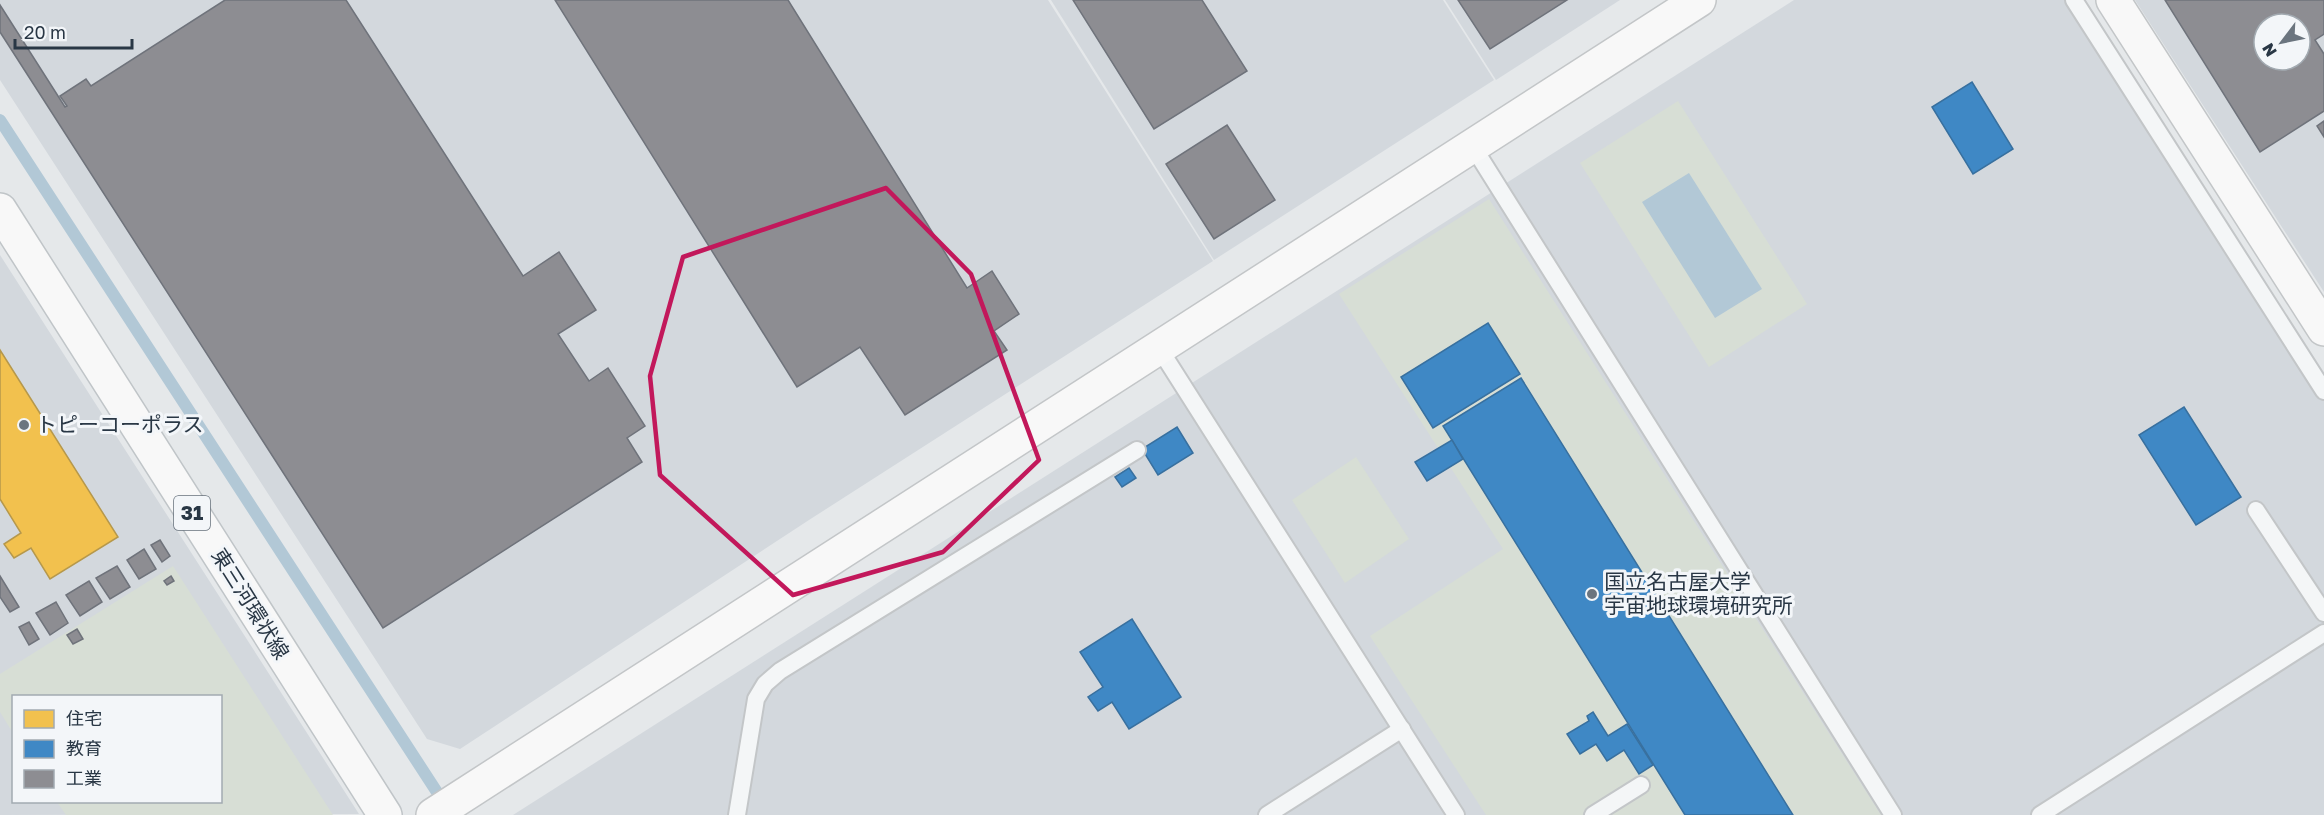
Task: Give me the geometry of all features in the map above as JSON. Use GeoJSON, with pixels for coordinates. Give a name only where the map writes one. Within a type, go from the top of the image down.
{"type":"FeatureCollection","features":[{"type":"Feature","properties":{"kind":"street"},"geometry":{"type":"LineString","coordinates":[[2114,0],[2324,329]]}},
{"type":"Feature","properties":{"kind":"street"},"geometry":{"type":"LineString","coordinates":[[433,815],[1693,1]]}},
{"type":"Feature","properties":{"kind":"street","name":"東三河環状線"},"geometry":{"type":"LineString","coordinates":[[0,210],[385,815]]}},
{"type":"Feature","properties":{"kind":"lane"},"geometry":{"type":"LineString","coordinates":[[2074,0],[2324,391]]}},
{"type":"Feature","properties":{"kind":"lane"},"geometry":{"type":"LineString","coordinates":[[1472,145],[1893,815]]}},
{"type":"Feature","properties":{"kind":"lane"},"geometry":{"type":"LineString","coordinates":[[1159,348],[1455,815]]}},
{"type":"Feature","properties":{"kind":"lane"},"geometry":{"type":"LineString","coordinates":[[737,815],[756,699],[765,684],[780,671],[1137,450]]}},
{"type":"Feature","properties":{"kind":"lane"},"geometry":{"type":"LineString","coordinates":[[2256,510],[2324,613]]}},
{"type":"Feature","properties":{"kind":"lane"},"geometry":{"type":"LineString","coordinates":[[2040,815],[2324,633]]}},
{"type":"Feature","properties":{"kind":"lane"},"geometry":{"type":"LineString","coordinates":[[1268,815],[1402,729]]}},
{"type":"Feature","properties":{"kind":"lane"},"geometry":{"type":"LineString","coordinates":[[1593,815],[1641,785]]}},
{"type":"Feature","properties":{"kind":"highlighted area"},"geometry":{"type":"Polygon","coordinates":[[[886,188],[971,274],[1039,460],[943,552],[793,595],[660,475],[650,376],[683,257],[886,188]]]}},
{"type":"Feature","properties":{"kind":"shaded area"},"geometry":{"type":"Polygon","coordinates":[[[0,0],[1048,0],[1213,261],[809,520],[460,749],[427,739],[0,80],[0,0]]]}},
{"type":"Feature","properties":{"kind":"shaded area"},"geometry":{"type":"Polygon","coordinates":[[[1051,0],[1443,0],[1494,80],[1214,260],[1051,0]]]}},
{"type":"Feature","properties":{"kind":"shaded area"},"geometry":{"type":"Polygon","coordinates":[[[1445,0],[1620,0],[1496,80],[1445,0]]]}},
{"type":"Feature","properties":{"kind":"shaded area","name":"国立名古屋大学 宇宙地球環境研究所"},"geometry":{"type":"Polygon","coordinates":[[[1794,0],[2084,0],[2324,374],[2324,815],[513,815],[1794,0]]]}},
{"type":"Feature","properties":{"kind":"shaded area"},"geometry":{"type":"Polygon","coordinates":[[[2135,0],[2324,0],[2324,292],[2135,0]]]}},
{"type":"Feature","properties":{"kind":"shaded area"},"geometry":{"type":"Polygon","coordinates":[[[1678,101],[1807,304],[1709,367],[1580,163],[1678,101]]]}},
{"type":"Feature","properties":{"kind":"shaded area"},"geometry":{"type":"Polygon","coordinates":[[[1489,199],[1881,815],[1486,815],[1370,636],[1503,549],[1339,294],[1489,199]]]}},
{"type":"Feature","properties":{"kind":"shaded area"},"geometry":{"type":"Polygon","coordinates":[[[0,255],[359,814],[0,815],[0,255]]]}},
{"type":"Feature","properties":{"kind":"shaded area"},"geometry":{"type":"Polygon","coordinates":[[[1356,457],[1409,539],[1345,583],[1292,500],[1356,457]]]}},
{"type":"Feature","properties":{"kind":"shaded area"},"geometry":{"type":"Polygon","coordinates":[[[173,566],[333,815],[66,815],[58,803],[222,803],[222,695],[12,695],[12,731],[0,712],[0,674],[173,566]]]}},
{"type":"Feature","properties":{"kind":"water"},"geometry":{"type":"Polygon","coordinates":[[[1689,173],[1762,289],[1715,318],[1642,202],[1689,173]]]}},
{"type":"Feature","properties":{"kind":"building: 住宅","name":"トピーコーポラス"},"geometry":{"type":"Polygon","coordinates":[[[0,350],[118,537],[50,579],[31,548],[14,558],[4,544],[21,533],[0,499],[0,350]]]}},
{"type":"Feature","properties":{"kind":"building: 教育"},"geometry":{"type":"Polygon","coordinates":[[[1972,82],[2013,149],[1973,174],[1932,107],[1972,82]]]}},
{"type":"Feature","properties":{"kind":"building: 教育"},"geometry":{"type":"Polygon","coordinates":[[[1488,323],[1520,374],[1433,428],[1401,377],[1488,323]]]}},
{"type":"Feature","properties":{"kind":"building: 教育"},"geometry":{"type":"Polygon","coordinates":[[[1521,378],[1793,815],[1685,815],[1443,426],[1521,378]]]}},
{"type":"Feature","properties":{"kind":"building: 教育"},"geometry":{"type":"Polygon","coordinates":[[[2184,407],[2241,497],[2196,525],[2139,435],[2184,407]]]}},
{"type":"Feature","properties":{"kind":"building: 教育"},"geometry":{"type":"Polygon","coordinates":[[[1177,427],[1193,453],[1158,475],[1142,449],[1177,427]]]}},
{"type":"Feature","properties":{"kind":"building: 教育"},"geometry":{"type":"Polygon","coordinates":[[[1452,440],[1463,459],[1427,481],[1415,462],[1452,440]]]}},
{"type":"Feature","properties":{"kind":"building: 教育"},"geometry":{"type":"Polygon","coordinates":[[[1129,468],[1136,478],[1122,487],[1115,477],[1129,468]]]}},
{"type":"Feature","properties":{"kind":"building: 教育"},"geometry":{"type":"Polygon","coordinates":[[[1132,619],[1181,697],[1129,729],[1112,702],[1098,711],[1088,697],[1103,687],[1080,652],[1132,619]]]}},
{"type":"Feature","properties":{"kind":"building: 教育"},"geometry":{"type":"Polygon","coordinates":[[[1593,712],[1608,736],[1627,724],[1653,765],[1639,774],[1624,750],[1607,761],[1596,744],[1580,754],[1567,734],[1589,721],[1587,716],[1593,712]]]}},
{"type":"Feature","properties":{"kind":"building: 工業"},"geometry":{"type":"Polygon","coordinates":[[[225,0],[346,0],[523,276],[559,252],[596,310],[558,334],[589,381],[608,368],[645,426],[627,438],[642,462],[383,628],[0,32],[0,5],[65,107],[67,106],[60,96],[86,79],[91,86],[225,0]]]}},
{"type":"Feature","properties":{"kind":"building: 工業"},"geometry":{"type":"Polygon","coordinates":[[[555,0],[788,0],[967,288],[992,271],[1019,314],[994,331],[1007,350],[905,415],[860,347],[797,387],[555,0]]]}},
{"type":"Feature","properties":{"kind":"building: 工業"},"geometry":{"type":"Polygon","coordinates":[[[1073,0],[1202,0],[1247,71],[1154,129],[1073,0]]]}},
{"type":"Feature","properties":{"kind":"building: 工業"},"geometry":{"type":"Polygon","coordinates":[[[1458,0],[1567,0],[1490,49],[1458,0]]]}},
{"type":"Feature","properties":{"kind":"building: 工業"},"geometry":{"type":"Polygon","coordinates":[[[2165,0],[2324,0],[2324,34],[2315,40],[2324,54],[2324,111],[2260,152],[2165,0]]]}},
{"type":"Feature","properties":{"kind":"building: 工業"},"geometry":{"type":"Polygon","coordinates":[[[2324,121],[2324,137],[2317,126],[2324,121]]]}},
{"type":"Feature","properties":{"kind":"building: 工業"},"geometry":{"type":"Polygon","coordinates":[[[1227,125],[1275,200],[1214,239],[1166,164],[1227,125]]]}},
{"type":"Feature","properties":{"kind":"building: 工業"},"geometry":{"type":"Polygon","coordinates":[[[160,540],[170,556],[162,562],[151,545],[160,540]]]}},
{"type":"Feature","properties":{"kind":"building: 工業"},"geometry":{"type":"Polygon","coordinates":[[[144,549],[156,569],[139,579],[127,560],[144,549]]]}},
{"type":"Feature","properties":{"kind":"building: 工業"},"geometry":{"type":"Polygon","coordinates":[[[117,566],[130,587],[110,599],[96,578],[117,566]]]}},
{"type":"Feature","properties":{"kind":"building: 工業"},"geometry":{"type":"Polygon","coordinates":[[[0,576],[19,607],[10,612],[0,597],[0,576]]]}},
{"type":"Feature","properties":{"kind":"building: 工業"},"geometry":{"type":"Polygon","coordinates":[[[171,576],[174,581],[167,585],[164,581],[171,576]]]}},
{"type":"Feature","properties":{"kind":"building: 工業"},"geometry":{"type":"Polygon","coordinates":[[[89,581],[102,602],[80,616],[66,595],[89,581]]]}},
{"type":"Feature","properties":{"kind":"building: 工業"},"geometry":{"type":"Polygon","coordinates":[[[56,602],[68,623],[50,635],[36,613],[56,602]]]}},
{"type":"Feature","properties":{"kind":"building: 工業"},"geometry":{"type":"Polygon","coordinates":[[[29,622],[39,639],[29,645],[19,627],[29,622]]]}},
{"type":"Feature","properties":{"kind":"building: 工業"},"geometry":{"type":"Polygon","coordinates":[[[77,629],[83,639],[73,644],[67,635],[77,629]]]}},
{"type":"Feature","properties":{"kind":"waterway"},"geometry":{"type":"LineString","coordinates":[[0,120],[446,806]]}},
{"type":"Feature","properties":{"kind":"place","name":"トピーコーポラス"},"geometry":{"type":"Point","coordinates":[24,425]}},
{"type":"Feature","properties":{"kind":"place","name":"国立名古屋大学 宇宙地球環境研究所"},"geometry":{"type":"Point","coordinates":[1592,594]}}]}
